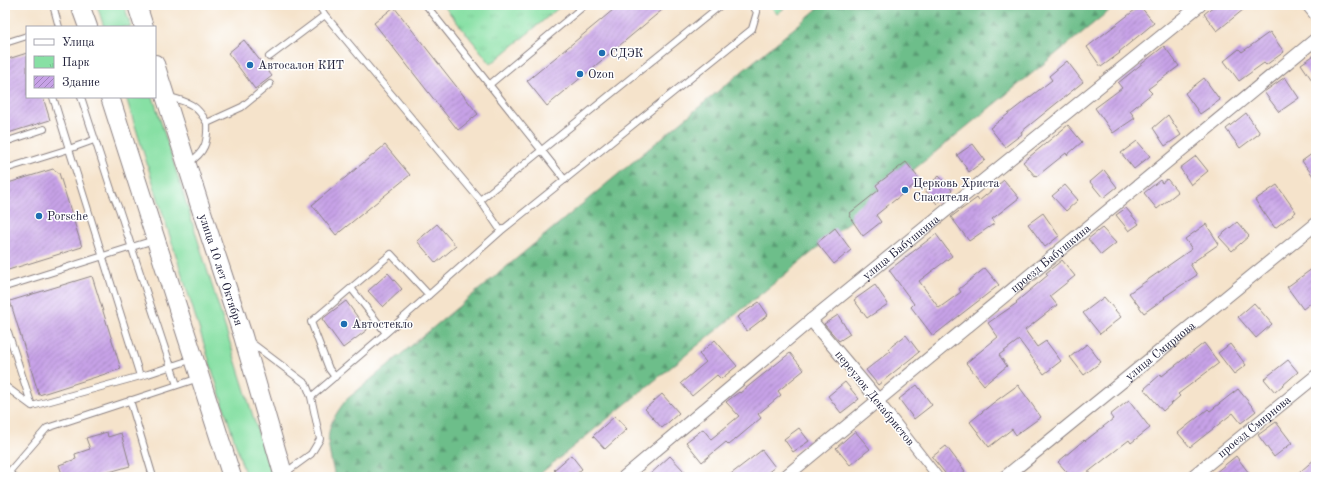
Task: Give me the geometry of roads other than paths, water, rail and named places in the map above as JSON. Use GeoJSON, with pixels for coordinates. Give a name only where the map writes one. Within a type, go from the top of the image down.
{"type":"FeatureCollection","features":[{"type":"Feature","properties":{"kind":"main road"},"geometry":{"type":"LineString","coordinates":[[80,5],[88,26]]}},
{"type":"Feature","properties":{"kind":"main road","name":"улица 10 лет Октября"},"geometry":{"type":"LineString","coordinates":[[156,67],[186,164],[243,336],[284,476]]}},
{"type":"Feature","properties":{"kind":"main road"},"geometry":{"type":"LineString","coordinates":[[110,98],[232,477]]}},
{"type":"Feature","properties":{"kind":"street","name":"улица Бабушкина"},"geometry":{"type":"LineString","coordinates":[[624,477],[811,320],[1200,5]]}},
{"type":"Feature","properties":{"kind":"street"},"geometry":{"type":"LineString","coordinates":[[1308,5],[1316,15]]}},
{"type":"Feature","properties":{"kind":"street","name":"проезд Бабушкина"},"geometry":{"type":"LineString","coordinates":[[785,477],[1316,39]]}},
{"type":"Feature","properties":{"kind":"street","name":"улица Смирнова"},"geometry":{"type":"LineString","coordinates":[[1005,477],[1316,224]]}},
{"type":"Feature","properties":{"kind":"street","name":"переулок Декабристов"},"geometry":{"type":"LineString","coordinates":[[811,320],[879,401],[938,477]]}},
{"type":"Feature","properties":{"kind":"street","name":"проезд Смирнова"},"geometry":{"type":"LineString","coordinates":[[1192,477],[1316,376]]}},
{"type":"Feature","properties":{"kind":"lane"},"geometry":{"type":"LineString","coordinates":[[53,5],[58,26]]}},
{"type":"Feature","properties":{"kind":"lane"},"geometry":{"type":"LineString","coordinates":[[319,5],[325,15],[480,200],[501,230]]}},
{"type":"Feature","properties":{"kind":"lane"},"geometry":{"type":"LineString","coordinates":[[426,5],[565,180]]}},
{"type":"Feature","properties":{"kind":"lane"},"geometry":{"type":"LineString","coordinates":[[489,85],[585,5]]}},
{"type":"Feature","properties":{"kind":"lane"},"geometry":{"type":"LineString","coordinates":[[480,200],[722,5]]}},
{"type":"Feature","properties":{"kind":"lane"},"geometry":{"type":"LineString","coordinates":[[311,397],[386,333],[501,230],[752,29],[757,12],[752,5]]}},
{"type":"Feature","properties":{"kind":"lane"},"geometry":{"type":"LineString","coordinates":[[269,57],[325,15]]}},
{"type":"Feature","properties":{"kind":"lane"},"geometry":{"type":"LineString","coordinates":[[5,43],[26,36]]}},
{"type":"Feature","properties":{"kind":"lane"},"geometry":{"type":"LineString","coordinates":[[207,123],[242,107],[270,84]]}},
{"type":"Feature","properties":{"kind":"lane"},"geometry":{"type":"LineString","coordinates":[[165,97],[180,100],[200,110],[207,123],[208,134],[202,153],[186,164]]}},
{"type":"Feature","properties":{"kind":"lane"},"geometry":{"type":"LineString","coordinates":[[53,98],[140,376]]}},
{"type":"Feature","properties":{"kind":"lane"},"geometry":{"type":"LineString","coordinates":[[81,98],[94,140],[132,247],[176,386]]}},
{"type":"Feature","properties":{"kind":"lane"},"geometry":{"type":"LineString","coordinates":[[5,142],[44,129]]}},
{"type":"Feature","properties":{"kind":"lane"},"geometry":{"type":"LineString","coordinates":[[5,169],[94,140]]}},
{"type":"Feature","properties":{"kind":"lane"},"geometry":{"type":"LineString","coordinates":[[5,288],[156,239]]}},
{"type":"Feature","properties":{"kind":"lane"},"geometry":{"type":"LineString","coordinates":[[335,377],[329,369],[311,322],[391,254],[429,295]]}},
{"type":"Feature","properties":{"kind":"lane"},"geometry":{"type":"LineString","coordinates":[[351,288],[386,333]]}},
{"type":"Feature","properties":{"kind":"lane"},"geometry":{"type":"LineString","coordinates":[[5,332],[8,332],[32,406]]}},
{"type":"Feature","properties":{"kind":"lane"},"geometry":{"type":"LineString","coordinates":[[243,336],[306,384],[311,397],[320,439],[311,454],[284,476]]}},
{"type":"Feature","properties":{"kind":"lane"},"geometry":{"type":"LineString","coordinates":[[32,406],[170,368],[194,359]]}},
{"type":"Feature","properties":{"kind":"lane"},"geometry":{"type":"LineString","coordinates":[[14,477],[9,472],[47,428],[200,378]]}},
{"type":"Feature","properties":{"kind":"lane"},"geometry":{"type":"LineString","coordinates":[[5,386],[32,406]]}},
{"type":"Feature","properties":{"kind":"lane"},"geometry":{"type":"LineString","coordinates":[[130,400],[153,477]]}},
{"type":"Feature","properties":{"kind":"place","name":"СДЭК"},"geometry":{"type":"Point","coordinates":[602,53]}},
{"type":"Feature","properties":{"kind":"place","name":"Автосалон КИТ"},"geometry":{"type":"Point","coordinates":[250,65]}},
{"type":"Feature","properties":{"kind":"place","name":"Ozon"},"geometry":{"type":"Point","coordinates":[580,74]}},
{"type":"Feature","properties":{"kind":"place","name":"Церковь Христа Спасителя"},"geometry":{"type":"Point","coordinates":[905,190]}},
{"type":"Feature","properties":{"kind":"place","name":"Porsche"},"geometry":{"type":"Point","coordinates":[39,216]}},
{"type":"Feature","properties":{"kind":"place","name":"Автостекло"},"geometry":{"type":"Point","coordinates":[344,324]}}]}
